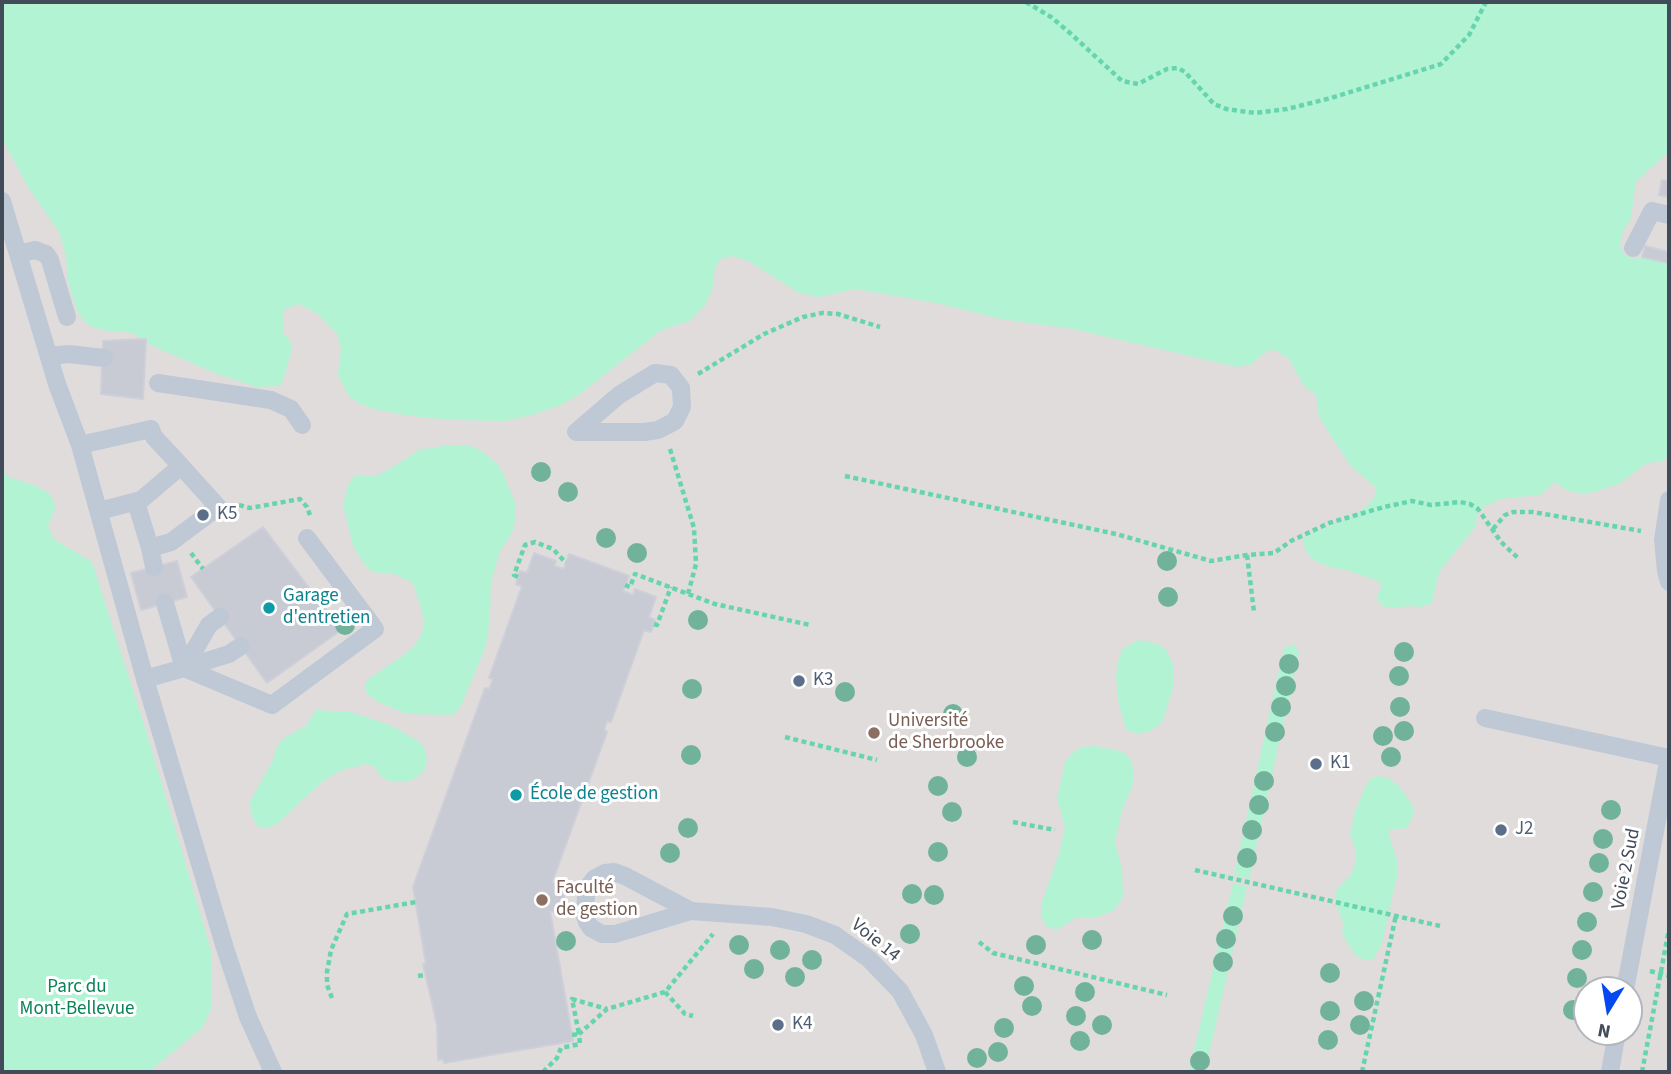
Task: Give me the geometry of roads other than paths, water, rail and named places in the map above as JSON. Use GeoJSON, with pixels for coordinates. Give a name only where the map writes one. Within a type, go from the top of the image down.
{"type":"FeatureCollection","features":[{"type":"Feature","properties":{"kind":"lane"},"geometry":{"type":"LineString","coordinates":[[2,201],[49,356],[80,445],[145,679],[225,948],[248,1017],[273,1072]]}},
{"type":"Feature","properties":{"kind":"lane"},"geometry":{"type":"LineString","coordinates":[[1633,248],[1652,211],[1669,215]]}},
{"type":"Feature","properties":{"kind":"lane"},"geometry":{"type":"LineString","coordinates":[[18,254],[36,250],[46,254],[67,317]]}},
{"type":"Feature","properties":{"kind":"lane"},"geometry":{"type":"LineString","coordinates":[[49,356],[69,354],[104,358]]}},
{"type":"Feature","properties":{"kind":"lane"},"geometry":{"type":"LineString","coordinates":[[655,373],[671,375],[681,388],[683,399],[675,421],[662,429],[632,432],[576,432],[619,395],[655,373]]}},
{"type":"Feature","properties":{"kind":"lane"},"geometry":{"type":"LineString","coordinates":[[158,383],[271,400],[291,409],[302,425]]}},
{"type":"Feature","properties":{"kind":"lane"},"geometry":{"type":"LineString","coordinates":[[80,445],[152,429],[154,437],[218,508],[171,542],[150,548]]}},
{"type":"Feature","properties":{"kind":"lane"},"geometry":{"type":"LineString","coordinates":[[99,511],[136,502],[181,466]]}},
{"type":"Feature","properties":{"kind":"lane"},"geometry":{"type":"LineString","coordinates":[[1669,500],[1663,534],[1664,564],[1669,582]]}},
{"type":"Feature","properties":{"kind":"lane"},"geometry":{"type":"LineString","coordinates":[[136,502],[154,567]]}},
{"type":"Feature","properties":{"kind":"lane"},"geometry":{"type":"LineString","coordinates":[[184,668],[272,705],[375,629],[307,537]]}},
{"type":"Feature","properties":{"kind":"lane"},"geometry":{"type":"LineString","coordinates":[[165,603],[184,668]]}},
{"type":"Feature","properties":{"kind":"lane"},"geometry":{"type":"LineString","coordinates":[[184,668],[209,625],[220,617]]}},
{"type":"Feature","properties":{"kind":"lane"},"geometry":{"type":"LineString","coordinates":[[145,679],[229,654],[241,646]]}},
{"type":"Feature","properties":{"kind":"lane"},"geometry":{"type":"LineString","coordinates":[[1485,718],[1669,757]]}},
{"type":"Feature","properties":{"kind":"lane","name":"Voie 2 Sud"},"geometry":{"type":"LineString","coordinates":[[1628,976],[1669,757]]}},
{"type":"Feature","properties":{"kind":"lane","name":"Voie 14"},"geometry":{"type":"LineString","coordinates":[[691,911],[614,872],[594,879],[586,896],[585,916],[591,928],[601,934],[615,934],[691,911],[772,916],[817,928],[841,939],[869,959],[900,991],[931,1051],[937,1072]]}},
{"type":"Feature","properties":{"kind":"lane"},"geometry":{"type":"LineString","coordinates":[[1610,1072],[1615,1046]]}},
{"type":"Feature","properties":{"kind":"place","name":"K5"},"geometry":{"type":"Point","coordinates":[203,515]}},
{"type":"Feature","properties":{"kind":"place","name":"Garage d'entretien"},"geometry":{"type":"Point","coordinates":[269,608]}},
{"type":"Feature","properties":{"kind":"place","name":"K3"},"geometry":{"type":"Point","coordinates":[799,681]}},
{"type":"Feature","properties":{"kind":"place","name":"Université de Sherbrooke"},"geometry":{"type":"Point","coordinates":[874,733]}},
{"type":"Feature","properties":{"kind":"place","name":"K1"},"geometry":{"type":"Point","coordinates":[1316,764]}},
{"type":"Feature","properties":{"kind":"place","name":"École de gestion"},"geometry":{"type":"Point","coordinates":[516,795]}},
{"type":"Feature","properties":{"kind":"place","name":"J2"},"geometry":{"type":"Point","coordinates":[1501,830]}},
{"type":"Feature","properties":{"kind":"place","name":"Faculté de gestion"},"geometry":{"type":"Point","coordinates":[542,900]}},
{"type":"Feature","properties":{"kind":"place","name":"K4"},"geometry":{"type":"Point","coordinates":[778,1025]}},
{"type":"Feature","properties":{"kind":"park label","name":"Parc du Mont-Bellevue"},"geometry":{"type":"Point","coordinates":[77,999]}}]}
